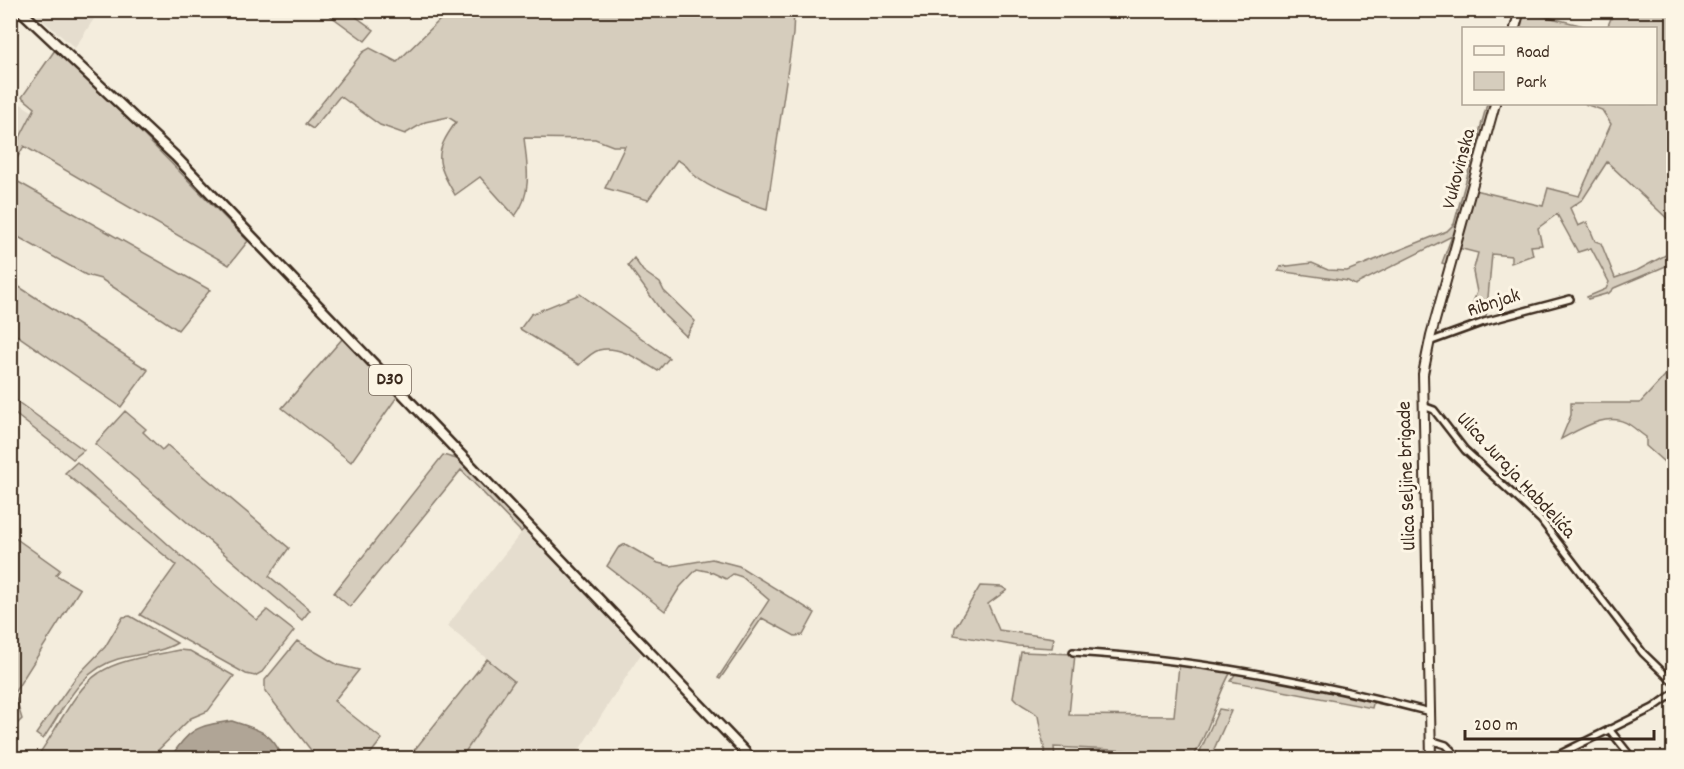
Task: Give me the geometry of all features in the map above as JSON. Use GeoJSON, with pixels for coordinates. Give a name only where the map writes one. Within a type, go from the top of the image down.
{"type":"FeatureCollection","features":[{"type":"Feature","properties":{"kind":"main road","name":"D30"},"geometry":{"type":"LineString","coordinates":[[20,10],[175,156],[751,759]]}},
{"type":"Feature","properties":{"kind":"main road"},"geometry":{"type":"LineString","coordinates":[[1515,27],[1520,10]]}},
{"type":"Feature","properties":{"kind":"main road","name":"Vukovinska"},"geometry":{"type":"LineString","coordinates":[[1456,244],[1495,105]]}},
{"type":"Feature","properties":{"kind":"main road","name":"Ulica Seljine brigade"},"geometry":{"type":"LineString","coordinates":[[1431,759],[1423,374],[1456,244]]}},
{"type":"Feature","properties":{"kind":"street","name":"Ribnjak"},"geometry":{"type":"LineString","coordinates":[[1430,342],[1502,316],[1570,299]]}},
{"type":"Feature","properties":{"kind":"street","name":"Ulica Juraja Habdelića"},"geometry":{"type":"LineString","coordinates":[[1423,406],[1434,410],[1465,450],[1541,520],[1643,653],[1674,683]]}},
{"type":"Feature","properties":{"kind":"street"},"geometry":{"type":"LineString","coordinates":[[1073,652],[1135,656],[1236,669],[1430,712]]}},
{"type":"Feature","properties":{"kind":"street"},"geometry":{"type":"LineString","coordinates":[[1552,759],[1653,708],[1674,693]]}},
{"type":"Feature","properties":{"kind":"street"},"geometry":{"type":"LineString","coordinates":[[1609,729],[1632,759]]}},
{"type":"Feature","properties":{"kind":"street"},"geometry":{"type":"LineString","coordinates":[[1430,740],[1446,745],[1460,759]]}},
{"type":"Feature","properties":{"kind":"shaded area"},"geometry":{"type":"Polygon","coordinates":[[[32,11],[99,11],[75,48],[32,11]]]}},
{"type":"Feature","properties":{"kind":"shaded area"},"geometry":{"type":"Polygon","coordinates":[[[11,98],[35,113],[11,156],[11,98]]]}},
{"type":"Feature","properties":{"kind":"shaded area"},"geometry":{"type":"Polygon","coordinates":[[[525,528],[641,654],[574,758],[461,758],[514,681],[447,626],[525,528]]]}},
{"type":"Feature","properties":{"kind":"shaded area"},"geometry":{"type":"Polygon","coordinates":[[[232,721],[269,737],[283,758],[170,758],[183,740],[195,730],[232,721]]]}},
{"type":"Feature","properties":{"kind":"green space"},"geometry":{"type":"Polygon","coordinates":[[[1670,10],[1673,13],[1673,224],[1607,162],[1583,199],[1570,208],[1578,226],[1587,222],[1595,241],[1601,243],[1615,278],[1638,270],[1673,251],[1673,263],[1614,288],[1609,293],[1588,299],[1587,297],[1606,289],[1609,282],[1591,248],[1578,252],[1557,214],[1538,228],[1542,245],[1531,246],[1533,255],[1511,263],[1511,256],[1492,254],[1486,319],[1473,323],[1472,305],[1477,292],[1473,272],[1478,253],[1458,248],[1474,190],[1543,206],[1548,188],[1579,196],[1611,124],[1602,110],[1588,105],[1657,105],[1657,27],[1607,27],[1614,11],[1670,10]]]}},
{"type":"Feature","properties":{"kind":"green space"},"geometry":{"type":"Polygon","coordinates":[[[324,11],[348,11],[374,30],[365,41],[324,11]]]}},
{"type":"Feature","properties":{"kind":"green space"},"geometry":{"type":"Polygon","coordinates":[[[449,11],[794,11],[793,34],[767,209],[718,190],[694,175],[677,160],[648,200],[605,188],[625,146],[613,146],[595,139],[524,138],[527,189],[521,207],[515,216],[480,177],[455,195],[444,174],[440,158],[443,142],[456,122],[448,117],[425,122],[405,134],[380,125],[340,96],[313,129],[305,124],[363,52],[370,48],[397,62],[449,11]]]}},
{"type":"Feature","properties":{"kind":"green space"},"geometry":{"type":"Polygon","coordinates":[[[1523,11],[1588,27],[1519,27],[1523,11]]]}},
{"type":"Feature","properties":{"kind":"green space"},"geometry":{"type":"Polygon","coordinates":[[[55,50],[103,94],[248,241],[229,265],[24,146],[11,169],[11,155],[35,108],[22,97],[55,50]]]}},
{"type":"Feature","properties":{"kind":"green space"},"geometry":{"type":"Polygon","coordinates":[[[1487,105],[1492,105],[1448,265],[1442,263],[1452,236],[1355,285],[1348,281],[1278,271],[1280,267],[1312,263],[1328,270],[1347,271],[1447,231],[1454,224],[1487,105]]]}},
{"type":"Feature","properties":{"kind":"green space"},"geometry":{"type":"Polygon","coordinates":[[[10,178],[210,290],[178,330],[101,279],[86,275],[11,233],[10,178]]]}},
{"type":"Feature","properties":{"kind":"green space"},"geometry":{"type":"Polygon","coordinates":[[[634,258],[643,271],[660,283],[664,291],[695,321],[686,336],[665,316],[628,265],[634,258]]]}},
{"type":"Feature","properties":{"kind":"green space"},"geometry":{"type":"Polygon","coordinates":[[[10,281],[148,370],[121,407],[11,331],[10,281]]]}},
{"type":"Feature","properties":{"kind":"green space"},"geometry":{"type":"Polygon","coordinates":[[[580,294],[669,358],[658,371],[630,355],[607,349],[594,352],[579,365],[520,329],[531,314],[580,294]]]}},
{"type":"Feature","properties":{"kind":"green space"},"geometry":{"type":"Polygon","coordinates":[[[343,338],[397,397],[351,462],[282,408],[343,338]]]}},
{"type":"Feature","properties":{"kind":"green space"},"geometry":{"type":"Polygon","coordinates":[[[1673,367],[1673,470],[1646,446],[1646,437],[1622,421],[1604,420],[1561,439],[1571,415],[1571,403],[1640,403],[1673,367]]]}},
{"type":"Feature","properties":{"kind":"green space"},"geometry":{"type":"Polygon","coordinates":[[[11,397],[84,450],[73,459],[11,411],[11,397]]]}},
{"type":"Feature","properties":{"kind":"green space"},"geometry":{"type":"Polygon","coordinates":[[[125,411],[146,429],[143,432],[162,450],[167,445],[289,548],[269,576],[310,610],[302,620],[95,444],[125,411]]]}},
{"type":"Feature","properties":{"kind":"green space"},"geometry":{"type":"Polygon","coordinates":[[[443,455],[460,460],[525,528],[521,532],[461,470],[350,607],[334,593],[443,455]]]}},
{"type":"Feature","properties":{"kind":"green space"},"geometry":{"type":"Polygon","coordinates":[[[77,462],[181,556],[257,620],[267,610],[294,631],[262,672],[255,676],[246,674],[140,615],[176,565],[65,473],[77,462]]]}},
{"type":"Feature","properties":{"kind":"green space"},"geometry":{"type":"Polygon","coordinates":[[[11,535],[60,570],[56,575],[80,589],[14,693],[22,719],[17,724],[10,717],[11,535]]]}},
{"type":"Feature","properties":{"kind":"green space"},"geometry":{"type":"Polygon","coordinates":[[[625,544],[658,563],[671,566],[712,559],[739,566],[815,613],[803,635],[795,636],[762,618],[720,679],[718,678],[769,600],[742,577],[733,574],[726,579],[697,569],[680,587],[665,611],[607,566],[618,548],[625,544]]]}},
{"type":"Feature","properties":{"kind":"green space"},"geometry":{"type":"Polygon","coordinates":[[[980,586],[1002,587],[1007,590],[988,604],[999,630],[1054,638],[1052,648],[1017,646],[954,635],[955,628],[980,586]]]}},
{"type":"Feature","properties":{"kind":"green space"},"geometry":{"type":"Polygon","coordinates":[[[130,616],[177,643],[163,649],[104,664],[83,681],[74,692],[43,739],[36,734],[76,677],[105,647],[123,617],[130,616]]]}},
{"type":"Feature","properties":{"kind":"green space"},"geometry":{"type":"Polygon","coordinates":[[[297,641],[338,665],[359,670],[334,701],[382,739],[367,758],[317,758],[265,691],[265,680],[297,641]]]}},
{"type":"Feature","properties":{"kind":"green space"},"geometry":{"type":"Polygon","coordinates":[[[179,650],[190,651],[234,676],[208,711],[191,718],[150,758],[36,758],[81,690],[99,673],[127,661],[179,650]]]}},
{"type":"Feature","properties":{"kind":"green space"},"geometry":{"type":"Polygon","coordinates":[[[1021,652],[1075,654],[1069,715],[1174,716],[1179,665],[1232,670],[1195,754],[1054,747],[1055,758],[1046,758],[1038,716],[1013,697],[1021,652]]]}},
{"type":"Feature","properties":{"kind":"green space"},"geometry":{"type":"Polygon","coordinates":[[[487,659],[514,681],[461,758],[408,758],[487,659]]]}},
{"type":"Feature","properties":{"kind":"green space"},"geometry":{"type":"Polygon","coordinates":[[[1237,672],[1374,700],[1372,708],[1230,681],[1237,672]]]}},
{"type":"Feature","properties":{"kind":"green space"},"geometry":{"type":"Polygon","coordinates":[[[1219,709],[1231,711],[1210,758],[1197,758],[1219,709]]]}}]}
